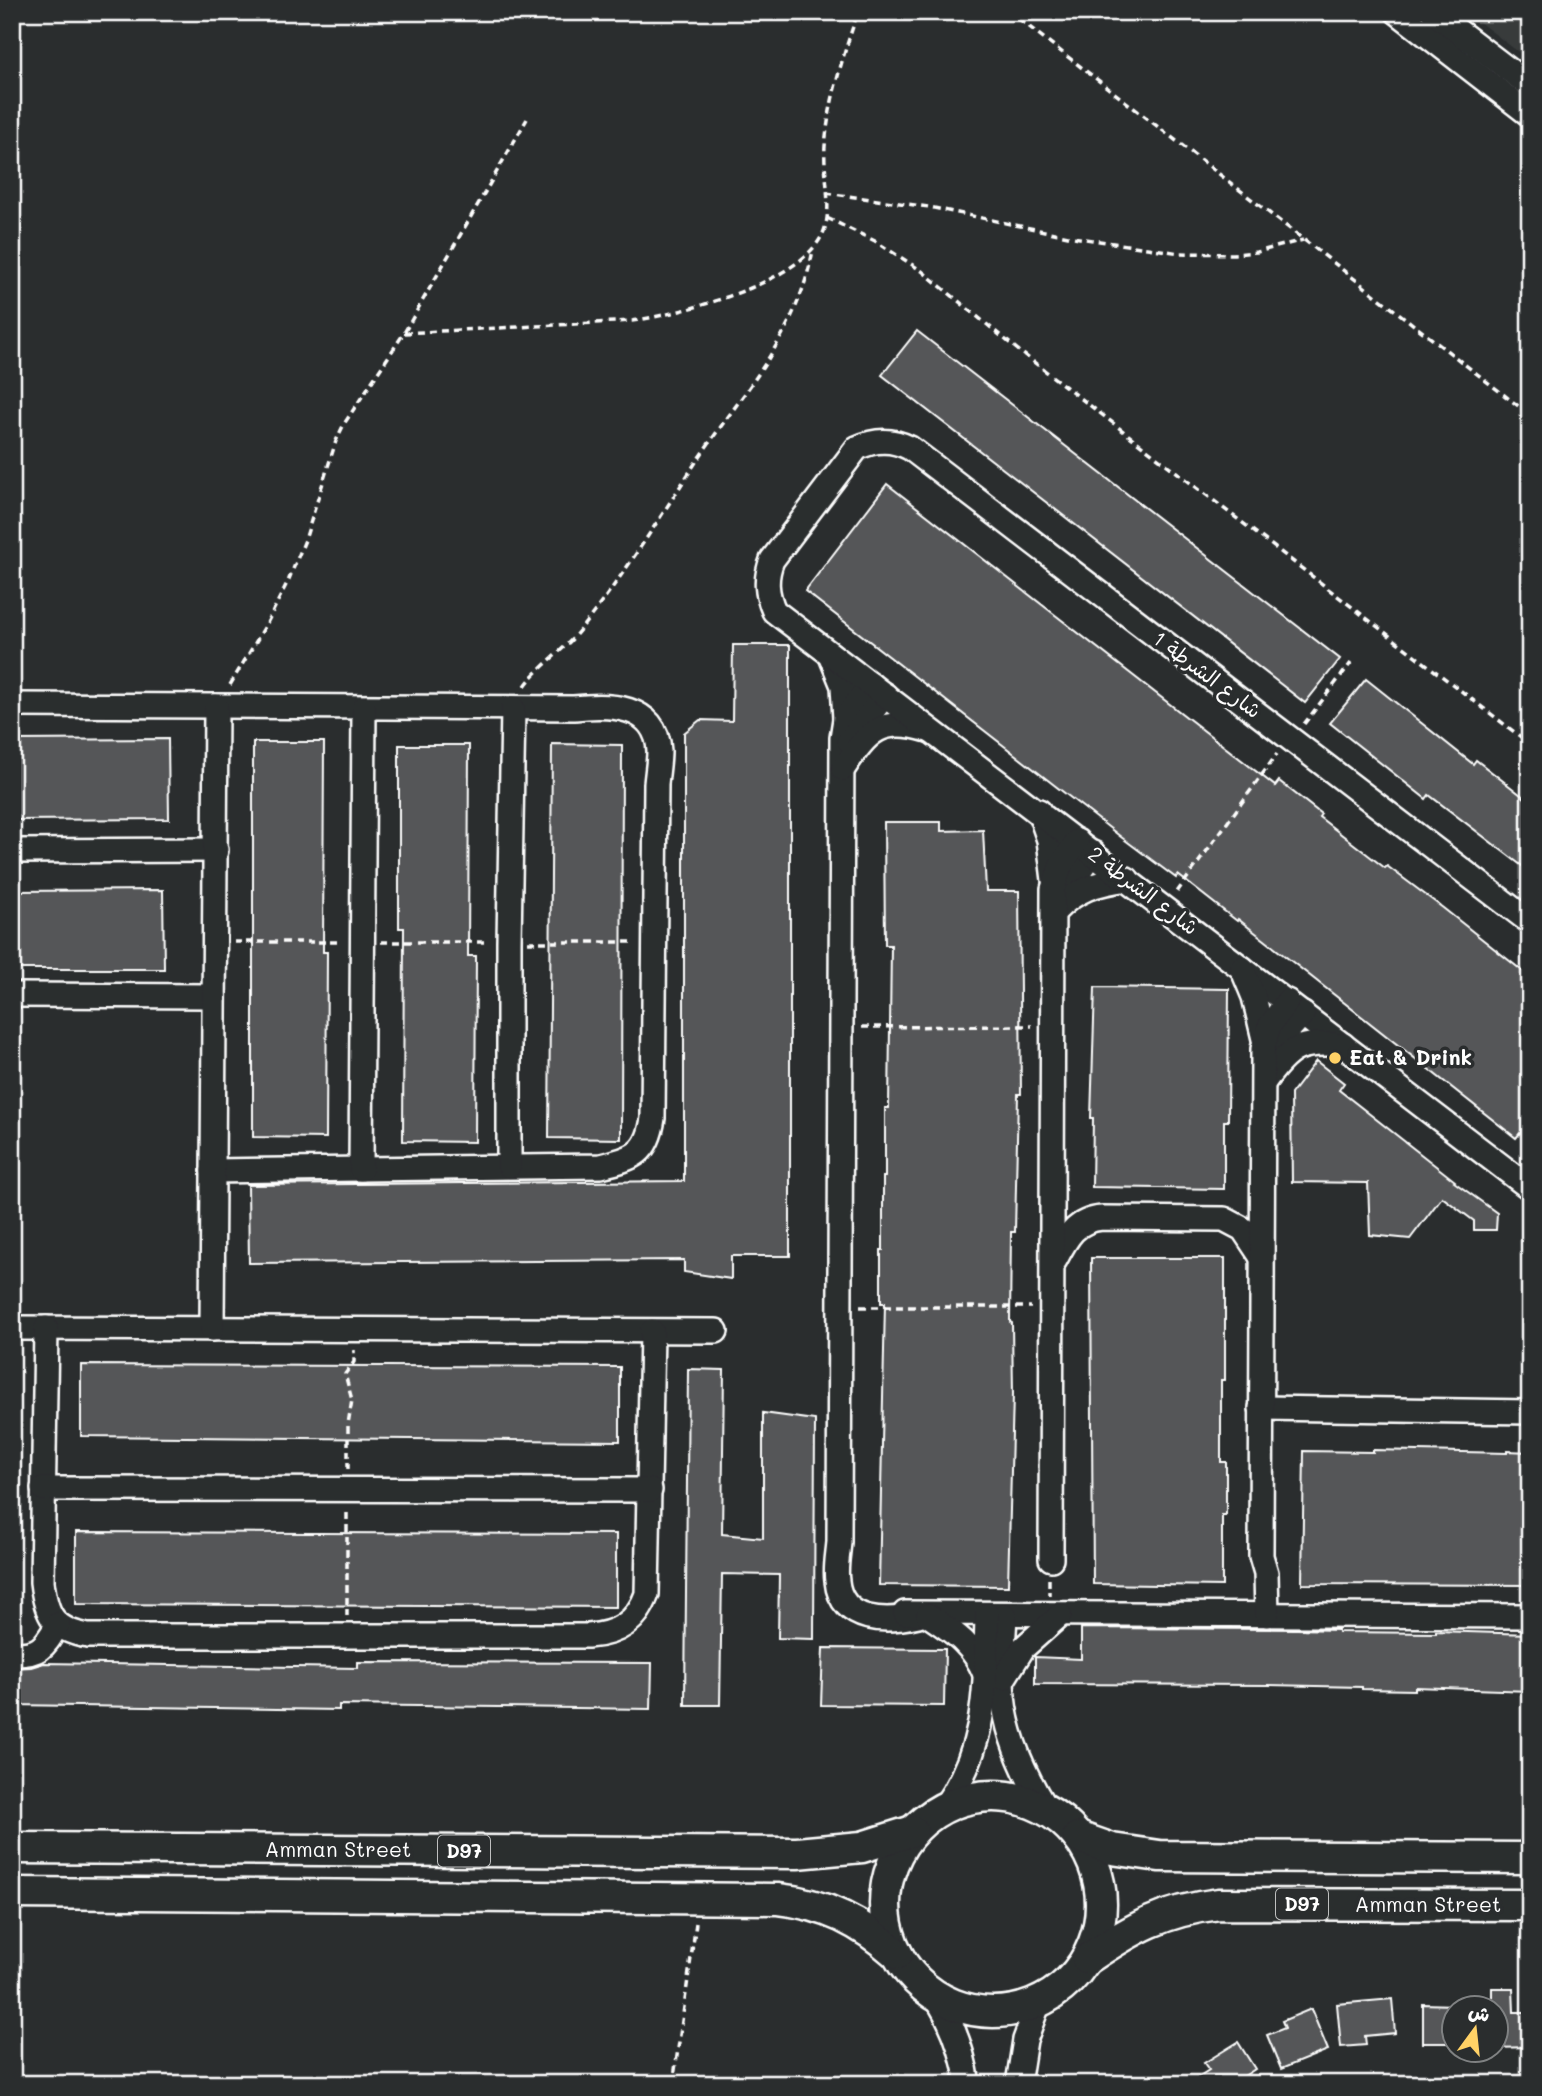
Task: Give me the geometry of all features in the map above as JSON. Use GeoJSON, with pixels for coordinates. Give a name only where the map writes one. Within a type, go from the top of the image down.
{"type":"FeatureCollection","features":[{"type":"Feature","properties":{"kind":"main road"},"geometry":{"type":"LineString","coordinates":[[1007,1797],[1029,1802],[1047,1811],[1064,1822],[1077,1837],[1091,1859],[1100,1884],[1101,1910],[1097,1935],[1087,1959],[1066,1984],[1039,2002],[1018,2009],[996,2012],[952,2004],[912,1976],[897,1954],[888,1930],[885,1903],[888,1877],[898,1853],[914,1831],[943,1809],[963,1800],[1007,1797]]}},
{"type":"Feature","properties":{"kind":"main road","name":"Amman Street"},"geometry":{"type":"LineString","coordinates":[[15,1848],[797,1853],[862,1847],[914,1831]]}},
{"type":"Feature","properties":{"kind":"main road"},"geometry":{"type":"LineString","coordinates":[[1077,1837],[1112,1849],[1159,1856],[1530,1858]]}},
{"type":"Feature","properties":{"kind":"main road"},"geometry":{"type":"LineString","coordinates":[[12,1893],[778,1899],[813,1905],[848,1918],[866,1928],[897,1954]]}},
{"type":"Feature","properties":{"kind":"main road","name":"Amman Street"},"geometry":{"type":"LineString","coordinates":[[1087,1959],[1128,1932],[1162,1916],[1180,1910],[1219,1904],[1530,1905]]}},
{"type":"Feature","properties":{"kind":"street"},"geometry":{"type":"LineString","coordinates":[[1397,12],[1530,115]]}},
{"type":"Feature","properties":{"kind":"street"},"geometry":{"type":"LineString","coordinates":[[1433,12],[1530,86]]}},
{"type":"Feature","properties":{"kind":"street","name":"شارع الشرطة 2"},"geometry":{"type":"LineString","coordinates":[[879,441],[858,448],[777,552],[769,568],[767,589],[774,611],[1530,1188]]}},
{"type":"Feature","properties":{"kind":"street","name":"شارع الشرطة 1"},"geometry":{"type":"LineString","coordinates":[[879,441],[910,448],[1530,922]]}},
{"type":"Feature","properties":{"kind":"street"},"geometry":{"type":"LineString","coordinates":[[831,654],[843,686],[845,719],[842,738],[839,1542],[850,1583],[861,1597],[879,1607],[923,1615],[1530,1616]]}},
{"type":"Feature","properties":{"kind":"street"},"geometry":{"type":"LineString","coordinates":[[845,719],[851,708],[878,689]]}},
{"type":"Feature","properties":{"kind":"street"},"geometry":{"type":"LineString","coordinates":[[843,759],[878,689]]}},
{"type":"Feature","properties":{"kind":"street"},"geometry":{"type":"LineString","coordinates":[[12,705],[574,708],[616,716],[636,730],[648,750],[656,784],[653,1118],[649,1138],[641,1152],[620,1162],[601,1166],[213,1171]]}},
{"type":"Feature","properties":{"kind":"street"},"geometry":{"type":"LineString","coordinates":[[212,1329],[216,706]]}},
{"type":"Feature","properties":{"kind":"street"},"geometry":{"type":"LineString","coordinates":[[361,1169],[364,708]]}},
{"type":"Feature","properties":{"kind":"street"},"geometry":{"type":"LineString","coordinates":[[509,1166],[513,708]]}},
{"type":"Feature","properties":{"kind":"street"},"geometry":{"type":"LineString","coordinates":[[843,759],[861,742],[880,728],[889,725],[909,724],[935,732]]}},
{"type":"Feature","properties":{"kind":"street"},"geometry":{"type":"LineString","coordinates":[[1039,811],[1052,855],[1055,912],[1051,1559]]}},
{"type":"Feature","properties":{"kind":"street"},"geometry":{"type":"LineString","coordinates":[[1054,887],[1061,865],[1085,847]]}},
{"type":"Feature","properties":{"kind":"street"},"geometry":{"type":"LineString","coordinates":[[1055,912],[1085,847]]}},
{"type":"Feature","properties":{"kind":"street"},"geometry":{"type":"LineString","coordinates":[[12,851],[215,850]]}},
{"type":"Feature","properties":{"kind":"street"},"geometry":{"type":"LineString","coordinates":[[1055,912],[1083,889],[1127,879]]}},
{"type":"Feature","properties":{"kind":"street"},"geometry":{"type":"LineString","coordinates":[[1240,965],[1254,997],[1264,1039],[1261,1556],[1255,1569],[1260,1615]]}},
{"type":"Feature","properties":{"kind":"street"},"geometry":{"type":"LineString","coordinates":[[12,995],[214,996]]}},
{"type":"Feature","properties":{"kind":"street"},"geometry":{"type":"LineString","coordinates":[[1264,1039],[1269,1027],[1295,1007]]}},
{"type":"Feature","properties":{"kind":"street"},"geometry":{"type":"LineString","coordinates":[[1264,1074],[1295,1007]]}},
{"type":"Feature","properties":{"kind":"street"},"geometry":{"type":"LineString","coordinates":[[1264,1074],[1295,1049],[1318,1043],[1343,1045]]}},
{"type":"Feature","properties":{"kind":"street"},"geometry":{"type":"LineString","coordinates":[[1053,1263],[1073,1230],[1087,1221],[1102,1218],[1224,1219],[1243,1229],[1261,1256]]}},
{"type":"Feature","properties":{"kind":"street"},"geometry":{"type":"LineString","coordinates":[[12,1328],[716,1331]]}},
{"type":"Feature","properties":{"kind":"street"},"geometry":{"type":"LineString","coordinates":[[46,1328],[42,1582],[44,1605],[58,1624],[68,1631],[88,1636],[600,1635],[627,1624],[643,1605],[648,1582],[652,1331]]}},
{"type":"Feature","properties":{"kind":"street"},"geometry":{"type":"LineString","coordinates":[[1261,1408],[1530,1412]]}},
{"type":"Feature","properties":{"kind":"street"},"geometry":{"type":"LineString","coordinates":[[43,1489],[650,1490]]}},
{"type":"Feature","properties":{"kind":"street"},"geometry":{"type":"LineString","coordinates":[[923,1615],[957,1634],[967,1643],[994,1679],[1003,1695],[1017,1756],[1047,1811]]}},
{"type":"Feature","properties":{"kind":"street"},"geometry":{"type":"LineString","coordinates":[[943,1809],[957,1788],[975,1745],[994,1679],[996,1615]]}},
{"type":"Feature","properties":{"kind":"street"},"geometry":{"type":"LineString","coordinates":[[994,1679],[1008,1669],[1023,1648],[1060,1615]]}},
{"type":"Feature","properties":{"kind":"street"},"geometry":{"type":"LineString","coordinates":[[12,1654],[29,1655],[41,1649],[58,1624]]}},
{"type":"Feature","properties":{"kind":"street"},"geometry":{"type":"LineString","coordinates":[[933,1993],[953,2028],[968,2084]]}},
{"type":"Feature","properties":{"kind":"street"},"geometry":{"type":"LineString","coordinates":[[1017,2084],[1025,2040],[1039,2002]]}},
{"type":"Feature","properties":{"kind":"path"},"geometry":{"type":"LineString","coordinates":[[513,708],[527,682],[574,637],[612,587],[774,352],[803,294],[814,248],[827,218],[825,150],[828,122],[858,12]]}},
{"type":"Feature","properties":{"kind":"path"},"geometry":{"type":"LineString","coordinates":[[1010,12],[1530,415]]}},
{"type":"Feature","properties":{"kind":"path"},"geometry":{"type":"LineString","coordinates":[[216,706],[261,634],[289,579],[344,424],[404,333],[527,120]]}},
{"type":"Feature","properties":{"kind":"path"},"geometry":{"type":"LineString","coordinates":[[826,193],[929,207],[1073,237],[1180,253],[1245,253],[1304,240]]}},
{"type":"Feature","properties":{"kind":"path"},"geometry":{"type":"LineString","coordinates":[[827,218],[875,241],[922,271],[1018,350],[1530,744]]}},
{"type":"Feature","properties":{"kind":"path"},"geometry":{"type":"LineString","coordinates":[[404,333],[632,321],[662,316],[746,290],[771,278],[814,248]]}},
{"type":"Feature","properties":{"kind":"path"},"geometry":{"type":"LineString","coordinates":[[1165,908],[1351,663]]}},
{"type":"Feature","properties":{"kind":"path"},"geometry":{"type":"LineString","coordinates":[[215,942],[654,942]]}},
{"type":"Feature","properties":{"kind":"path"},"geometry":{"type":"LineString","coordinates":[[842,1028],[1054,1025]]}},
{"type":"Feature","properties":{"kind":"path"},"geometry":{"type":"LineString","coordinates":[[841,1307],[1053,1307]]}},
{"type":"Feature","properties":{"kind":"path"},"geometry":{"type":"LineString","coordinates":[[673,2084],[700,1899]]}},
{"type":"Feature","properties":{"kind":"shaded area"},"geometry":{"type":"Polygon","coordinates":[[[1466,12],[1530,12],[1530,61],[1466,12]]]}},
{"type":"Feature","properties":{"kind":"building"},"geometry":{"type":"Polygon","coordinates":[[[917,331],[1340,659],[1305,703],[882,375],[917,331]]]}},
{"type":"Feature","properties":{"kind":"building"},"geometry":{"type":"Polygon","coordinates":[[[887,484],[1275,786],[1279,781],[1321,814],[1319,817],[1443,908],[1530,977],[1530,1121],[1516,1138],[1238,919],[1237,921],[1178,875],[1176,878],[1121,837],[805,591],[887,484]]]}},
{"type":"Feature","properties":{"kind":"building"},"geometry":{"type":"Polygon","coordinates":[[[733,645],[790,645],[790,1256],[731,1256],[731,1279],[684,1272],[684,1260],[249,1263],[248,1185],[684,1181],[684,733],[700,720],[732,721],[733,645]]]}},
{"type":"Feature","properties":{"kind":"building"},"geometry":{"type":"Polygon","coordinates":[[[1366,679],[1473,764],[1476,760],[1530,802],[1530,872],[1429,795],[1426,799],[1330,723],[1366,679]]]}},
{"type":"Feature","properties":{"kind":"building"},"geometry":{"type":"Polygon","coordinates":[[[168,739],[169,819],[12,820],[12,740],[168,739]]]}},
{"type":"Feature","properties":{"kind":"building"},"geometry":{"type":"Polygon","coordinates":[[[253,742],[324,742],[326,1138],[253,1137],[253,742]]]}},
{"type":"Feature","properties":{"kind":"building"},"geometry":{"type":"Polygon","coordinates":[[[552,744],[622,745],[621,1139],[549,1138],[552,744]]]}},
{"type":"Feature","properties":{"kind":"building"},"geometry":{"type":"Polygon","coordinates":[[[399,745],[469,745],[468,956],[476,956],[475,1142],[403,1141],[404,928],[399,928],[399,745]]]}},
{"type":"Feature","properties":{"kind":"building"},"geometry":{"type":"Polygon","coordinates":[[[884,822],[941,822],[941,831],[983,830],[986,891],[1019,891],[1021,1094],[1018,1094],[1015,1232],[1011,1232],[1010,1322],[1013,1394],[1008,1586],[879,1585],[885,1303],[881,1303],[881,1250],[885,1108],[889,1108],[891,945],[885,945],[884,822]]]}},
{"type":"Feature","properties":{"kind":"building"},"geometry":{"type":"Polygon","coordinates":[[[163,890],[164,969],[12,969],[12,891],[163,890]]]}},
{"type":"Feature","properties":{"kind":"building"},"geometry":{"type":"Polygon","coordinates":[[[1095,987],[1229,989],[1228,1121],[1224,1121],[1224,1189],[1092,1187],[1095,987]]]}},
{"type":"Feature","properties":{"kind":"building"},"geometry":{"type":"Polygon","coordinates":[[[1316,1061],[1344,1083],[1339,1090],[1497,1213],[1496,1230],[1474,1230],[1474,1221],[1442,1197],[1410,1239],[1370,1235],[1368,1183],[1292,1182],[1291,1094],[1316,1061]]]}},
{"type":"Feature","properties":{"kind":"building"},"geometry":{"type":"Polygon","coordinates":[[[1091,1258],[1225,1258],[1225,1380],[1221,1380],[1221,1462],[1226,1462],[1226,1515],[1222,1515],[1222,1586],[1093,1584],[1091,1258]]]}},
{"type":"Feature","properties":{"kind":"building"},"geometry":{"type":"Polygon","coordinates":[[[81,1365],[620,1367],[620,1441],[81,1436],[81,1365]]]}},
{"type":"Feature","properties":{"kind":"building"},"geometry":{"type":"Polygon","coordinates":[[[688,1369],[724,1370],[722,1534],[763,1538],[763,1413],[815,1420],[814,1639],[778,1638],[779,1575],[722,1574],[720,1705],[685,1705],[688,1369]]]}},
{"type":"Feature","properties":{"kind":"building"},"geometry":{"type":"Polygon","coordinates":[[[1304,1451],[1530,1452],[1530,1585],[1302,1584],[1304,1451]]]}},
{"type":"Feature","properties":{"kind":"building"},"geometry":{"type":"Polygon","coordinates":[[[76,1532],[616,1534],[616,1607],[76,1604],[76,1532]]]}},
{"type":"Feature","properties":{"kind":"building"},"geometry":{"type":"Polygon","coordinates":[[[1081,1628],[1530,1634],[1530,1691],[1415,1687],[1415,1690],[1268,1685],[1035,1684],[1035,1657],[1081,1659],[1081,1628]]]}},
{"type":"Feature","properties":{"kind":"building"},"geometry":{"type":"Polygon","coordinates":[[[823,1648],[945,1649],[944,1706],[821,1705],[823,1648]]]}},
{"type":"Feature","properties":{"kind":"building"},"geometry":{"type":"Polygon","coordinates":[[[358,1662],[652,1663],[651,1709],[339,1705],[339,1710],[12,1705],[12,1668],[44,1663],[358,1668],[358,1662]]]}},
{"type":"Feature","properties":{"kind":"building"},"geometry":{"type":"Polygon","coordinates":[[[1492,1988],[1513,1988],[1514,2012],[1530,2012],[1530,2047],[1510,2048],[1510,1994],[1492,1994],[1492,1988]]]}},
{"type":"Feature","properties":{"kind":"building"},"geometry":{"type":"Polygon","coordinates":[[[1392,1999],[1395,2033],[1365,2036],[1366,2045],[1341,2047],[1337,2004],[1392,1999]]]}},
{"type":"Feature","properties":{"kind":"building"},"geometry":{"type":"Polygon","coordinates":[[[1423,2004],[1440,2005],[1440,2043],[1423,2043],[1423,2004]]]}},
{"type":"Feature","properties":{"kind":"building"},"geometry":{"type":"Polygon","coordinates":[[[1311,2009],[1328,2050],[1281,2069],[1267,2035],[1285,2028],[1282,2021],[1311,2009]]]}},
{"type":"Feature","properties":{"kind":"building"},"geometry":{"type":"Polygon","coordinates":[[[1238,2042],[1255,2069],[1232,2084],[1187,2084],[1209,2070],[1204,2063],[1238,2042]]]}},
{"type":"Feature","properties":{"kind":"place","name":"Eat & Drink"},"geometry":{"type":"Point","coordinates":[1335,1058]}}]}
